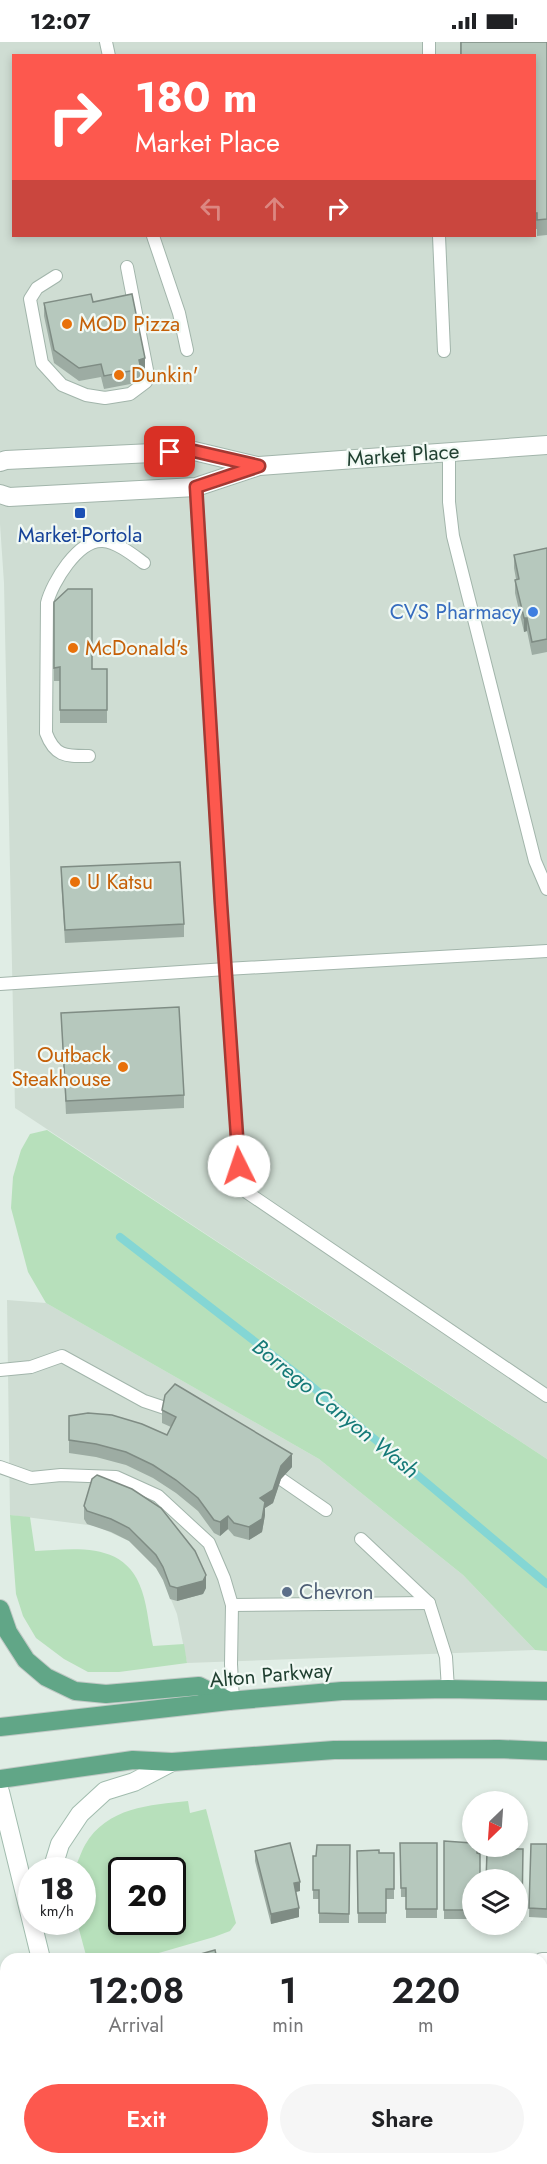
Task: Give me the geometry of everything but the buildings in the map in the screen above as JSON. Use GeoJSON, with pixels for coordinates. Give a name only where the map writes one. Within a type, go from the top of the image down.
{"type":"FeatureCollection","features":[{"type":"Feature","properties":{"kind":"main road"},"geometry":{"type":"LineString","coordinates":[[0,1609],[8,1632],[26,1660],[46,1677],[75,1691],[106,1694],[199,1686],[231,1701]]}},
{"type":"Feature","properties":{"kind":"main road","name":"Alton Parkway"},"geometry":{"type":"LineString","coordinates":[[0,1727],[342,1691],[448,1689],[547,1691]]}},
{"type":"Feature","properties":{"kind":"main road"},"geometry":{"type":"LineString","coordinates":[[0,1779],[133,1760],[172,1762],[334,1750],[547,1751]]}},
{"type":"Feature","properties":{"kind":"street","name":"Market Place"},"geometry":{"type":"LineString","coordinates":[[0,494],[9,497],[196,487],[259,466],[547,445]]}},
{"type":"Feature","properties":{"kind":"street","name":"Market Place"},"geometry":{"type":"LineString","coordinates":[[0,462],[194,451],[259,466]]}},
{"type":"Feature","properties":{"kind":"street"},"geometry":{"type":"LineString","coordinates":[[56,1857],[60,1844],[80,1814],[105,1791],[134,1782],[172,1762]]}},
{"type":"Feature","properties":{"kind":"street"},"geometry":{"type":"LineString","coordinates":[[0,1792],[18,1861]]}},
{"type":"Feature","properties":{"kind":"street"},"geometry":{"type":"LineString","coordinates":[[37,1935],[40,1953]]}},
{"type":"Feature","properties":{"kind":"lane"},"geometry":{"type":"LineString","coordinates":[[153,237],[179,313],[187,350]]}},
{"type":"Feature","properties":{"kind":"lane"},"geometry":{"type":"LineString","coordinates":[[439,237],[444,351]]}},
{"type":"Feature","properties":{"kind":"lane"},"geometry":{"type":"LineString","coordinates":[[56,276],[37,288],[30,299],[42,363],[62,385],[86,395],[105,399],[130,394],[146,382],[147,370],[127,267]]}},
{"type":"Feature","properties":{"kind":"lane"},"geometry":{"type":"LineString","coordinates":[[449,451],[449,501],[453,536],[535,861],[547,890]]}},
{"type":"Feature","properties":{"kind":"lane"},"geometry":{"type":"LineString","coordinates":[[196,487],[239,1166],[245,1191],[547,1396]]}},
{"type":"Feature","properties":{"kind":"lane"},"geometry":{"type":"LineString","coordinates":[[89,756],[69,756],[58,753],[46,733],[47,603],[54,582],[87,544],[103,540],[144,562]]}},
{"type":"Feature","properties":{"kind":"lane"},"geometry":{"type":"LineString","coordinates":[[0,984],[547,951]]}},
{"type":"Feature","properties":{"kind":"lane"},"geometry":{"type":"LineString","coordinates":[[0,1370],[32,1367],[62,1356],[144,1401],[165,1408]]}},
{"type":"Feature","properties":{"kind":"lane"},"geometry":{"type":"LineString","coordinates":[[0,1467],[32,1478],[61,1475],[116,1477],[158,1496],[209,1543],[224,1578],[232,1605],[231,1701]]}},
{"type":"Feature","properties":{"kind":"lane"},"geometry":{"type":"LineString","coordinates":[[281,1479],[326,1510]]}},
{"type":"Feature","properties":{"kind":"lane"},"geometry":{"type":"LineString","coordinates":[[361,1539],[429,1603],[446,1657],[448,1689]]}},
{"type":"Feature","properties":{"kind":"lane"},"geometry":{"type":"LineString","coordinates":[[232,1605],[429,1603]]}},
{"type":"Feature","properties":{"kind":"shaded area"},"geometry":{"type":"Polygon","coordinates":[[[0,42],[547,42],[547,1459],[15,1108],[4,583],[0,524],[0,42]]]}},
{"type":"Feature","properties":{"kind":"shaded area"},"geometry":{"type":"Polygon","coordinates":[[[7,1300],[46,1303],[319,1459],[463,1575],[535,1650],[187,1663],[177,1614],[163,1580],[156,1568],[129,1541],[96,1526],[10,1515],[7,1300]]]}},
{"type":"Feature","properties":{"kind":"green space"},"geometry":{"type":"Polygon","coordinates":[[[47,1130],[547,1459],[547,1651],[535,1650],[463,1575],[319,1459],[46,1303],[28,1272],[11,1208],[13,1177],[21,1150],[30,1134],[47,1130]]]}},
{"type":"Feature","properties":{"kind":"green space"},"geometry":{"type":"Polygon","coordinates":[[[10,1515],[30,1517],[35,1551],[67,1549],[98,1552],[124,1563],[135,1575],[142,1591],[153,1646],[184,1644],[187,1663],[119,1672],[88,1672],[64,1659],[36,1638],[23,1616],[16,1594],[10,1515]]]}},
{"type":"Feature","properties":{"kind":"green space"},"geometry":{"type":"Polygon","coordinates":[[[188,1801],[190,1813],[206,1809],[236,1923],[230,1931],[159,1953],[85,1953],[81,1935],[96,1935],[96,1857],[80,1857],[94,1832],[117,1815],[131,1810],[188,1801]]]}},
{"type":"Feature","properties":{"kind":"waterway","name":"Borrego Canyon Wash"},"geometry":{"type":"LineString","coordinates":[[120,1237],[302,1378],[547,1584]]}},
{"type":"Feature","properties":{"kind":"place","name":"MOD Pizza"},"geometry":{"type":"Point","coordinates":[67,324]}},
{"type":"Feature","properties":{"kind":"place","name":"Dunkin'"},"geometry":{"type":"Point","coordinates":[119,375]}},
{"type":"Feature","properties":{"kind":"place","name":"Market-Portola"},"geometry":{"type":"Point","coordinates":[80,513]}},
{"type":"Feature","properties":{"kind":"place","name":"CVS Pharmacy"},"geometry":{"type":"Point","coordinates":[533,612]}},
{"type":"Feature","properties":{"kind":"place","name":"McDonald's"},"geometry":{"type":"Point","coordinates":[73,648]}},
{"type":"Feature","properties":{"kind":"place","name":"U Katsu"},"geometry":{"type":"Point","coordinates":[75,882]}},
{"type":"Feature","properties":{"kind":"place","name":"Outback Steakhouse"},"geometry":{"type":"Point","coordinates":[123,1067]}},
{"type":"Feature","properties":{"kind":"place","name":"Chevron"},"geometry":{"type":"Point","coordinates":[287,1592]}},
{"type":"Feature","properties":{"kind":"route"},"geometry":{"type":"LineString","coordinates":[[170,452],[194,451],[259,466],[196,487],[239,1166]]}}]}
